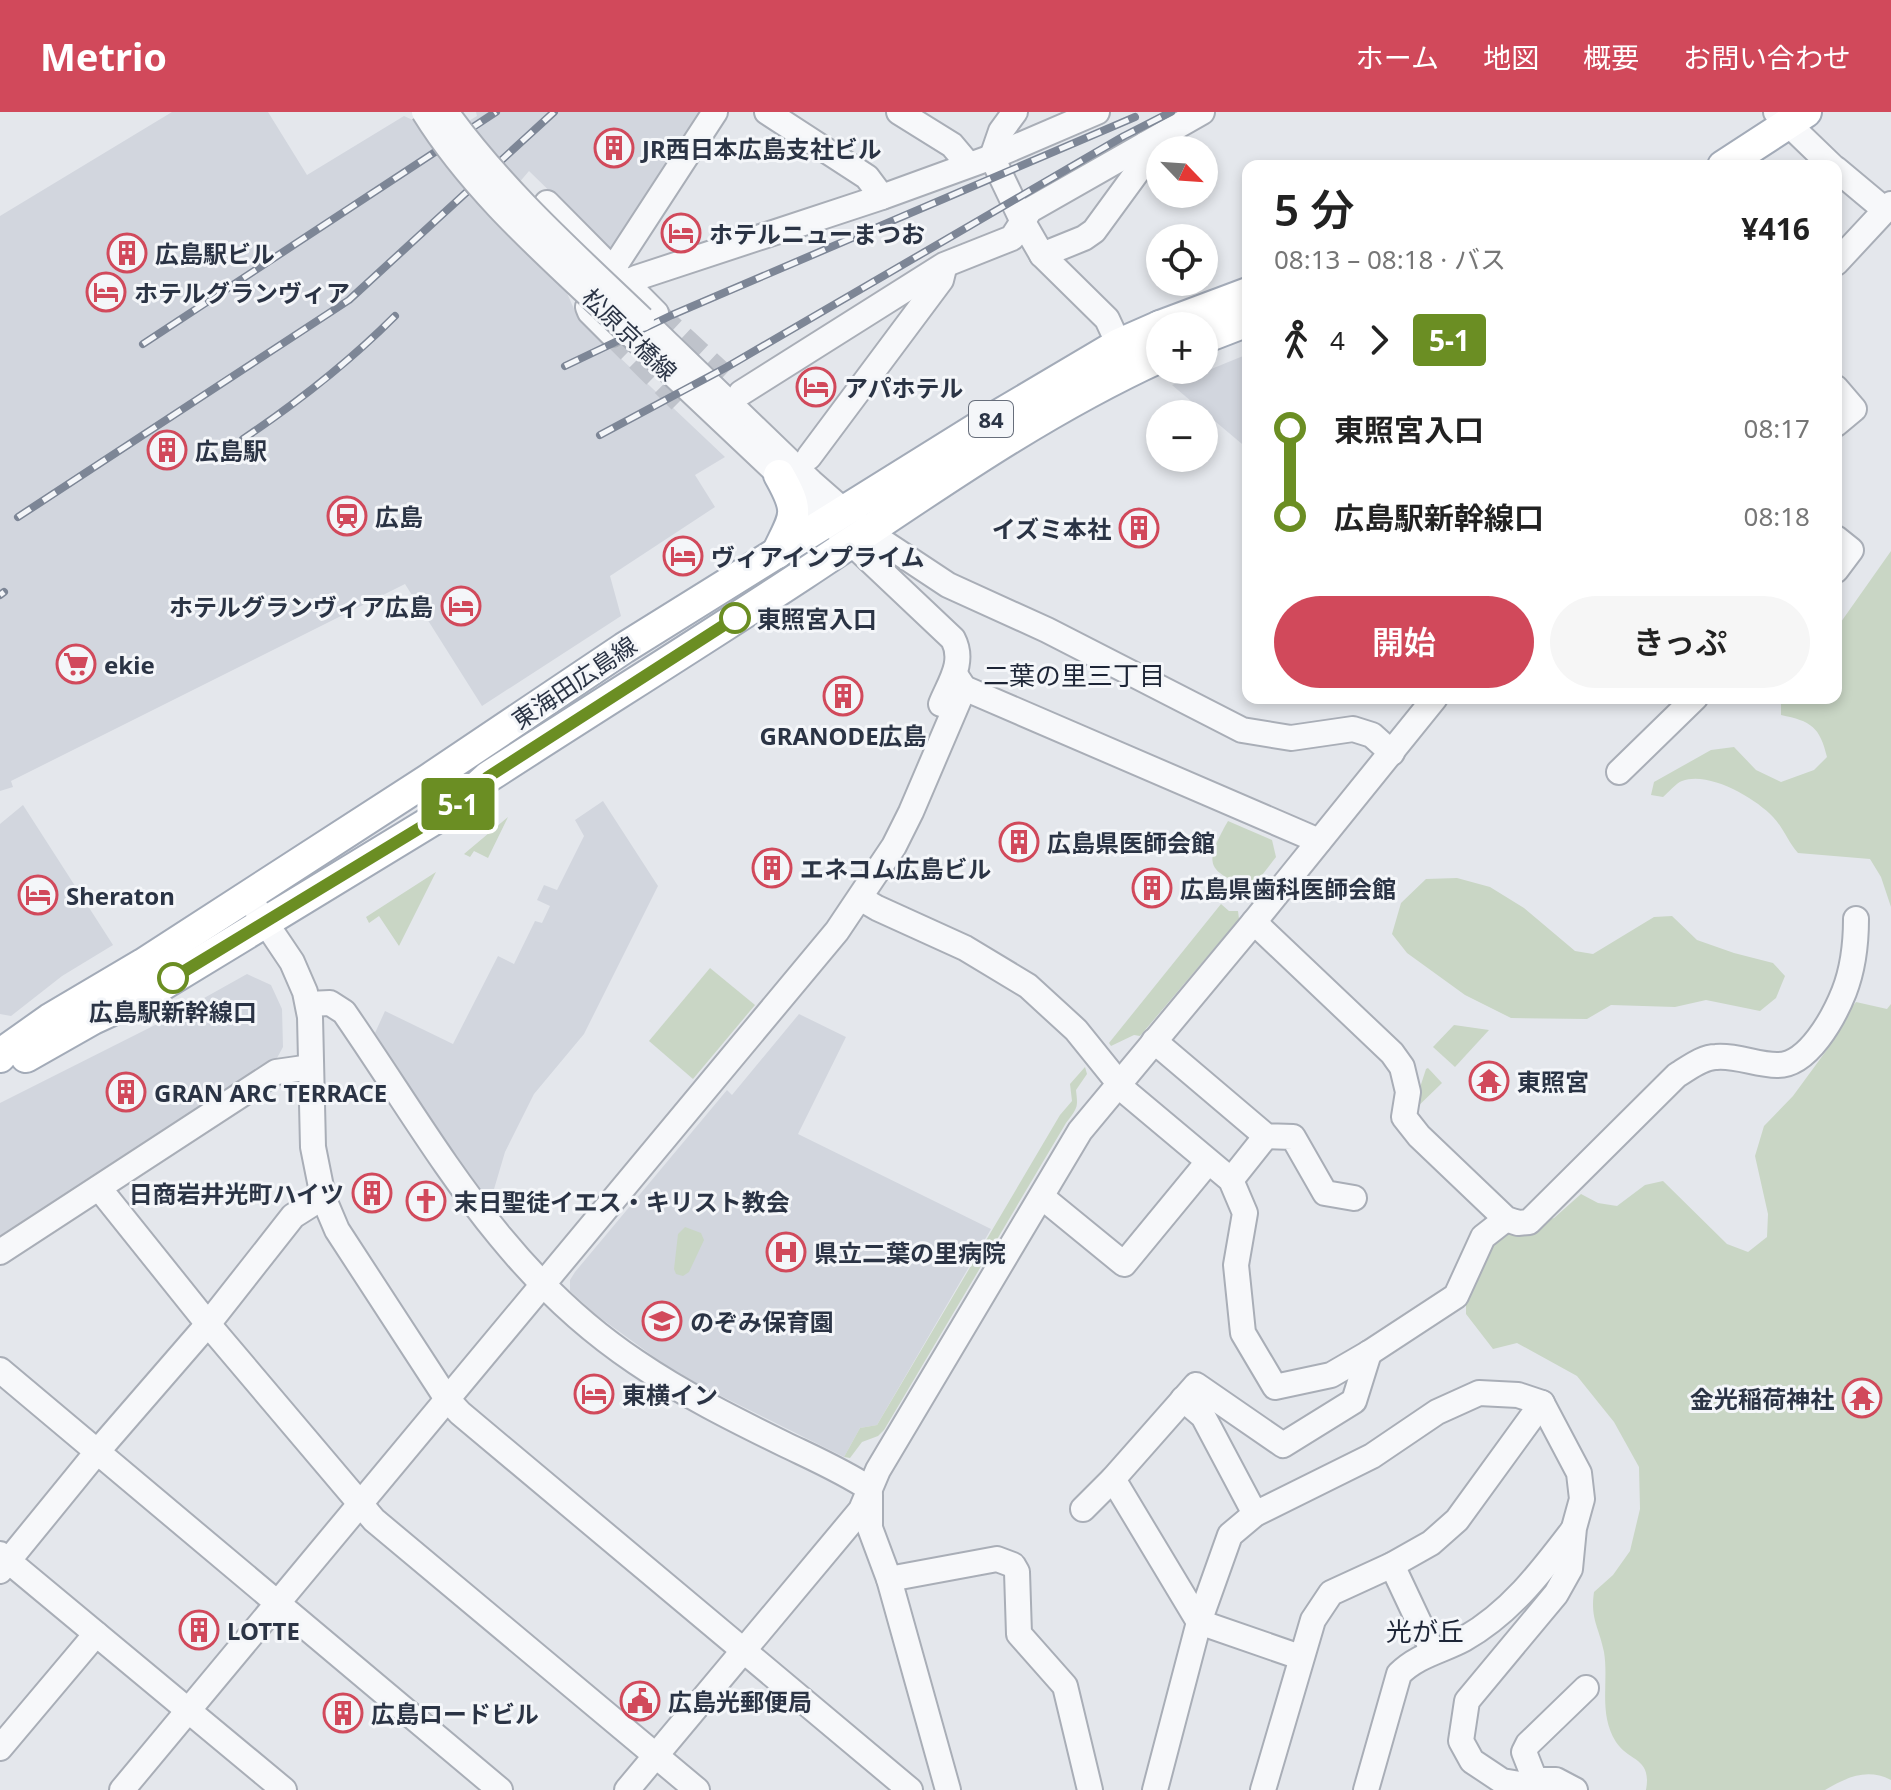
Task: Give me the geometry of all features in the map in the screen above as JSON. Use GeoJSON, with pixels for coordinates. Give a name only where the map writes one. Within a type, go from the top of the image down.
{"type":"FeatureCollection","features":[{"type":"Feature","properties":{"kind":"main road"},"geometry":{"type":"LineString","coordinates":[[1731,160],[1790,116]]}},
{"type":"Feature","properties":{"kind":"main road","name":"東海田広島線"},"geometry":{"type":"LineString","coordinates":[[1197,312],[1242,295]]}},
{"type":"Feature","properties":{"kind":"main road"},"geometry":{"type":"LineString","coordinates":[[1218,333],[1242,323]]}},
{"type":"Feature","properties":{"kind":"main road","name":"東海田広島線"},"geometry":{"type":"LineString","coordinates":[[4,1056],[256,909],[456,806],[488,777],[1016,436],[1146,338]]}},
{"type":"Feature","properties":{"kind":"main road","name":"東海田広島線"},"geometry":{"type":"LineString","coordinates":[[256,909],[429,779],[624,648],[836,516],[1125,357],[1146,357]]}},
{"type":"Feature","properties":{"kind":"main road"},"geometry":{"type":"LineString","coordinates":[[777,553],[793,517],[796,468]]}},
{"type":"Feature","properties":{"kind":"street","name":"松原京橋線"},"geometry":{"type":"LineString","coordinates":[[420,112],[505,214],[796,468]]}},
{"type":"Feature","properties":{"kind":"street","name":"松原京橋線"},"geometry":{"type":"LineString","coordinates":[[446,112],[479,157],[518,201],[796,468],[836,516],[859,537]]}},
{"type":"Feature","properties":{"kind":"street"},"geometry":{"type":"LineString","coordinates":[[612,334],[588,307],[620,279],[715,112]]}},
{"type":"Feature","properties":{"kind":"street"},"geometry":{"type":"LineString","coordinates":[[767,112],[867,177],[882,197]]}},
{"type":"Feature","properties":{"kind":"street"},"geometry":{"type":"LineString","coordinates":[[1015,112],[1001,131],[992,157],[1042,255],[1107,319],[1125,357]]}},
{"type":"Feature","properties":{"kind":"street"},"geometry":{"type":"LineString","coordinates":[[620,279],[636,278],[882,197],[992,157],[1097,112]]}},
{"type":"Feature","properties":{"kind":"street"},"geometry":{"type":"LineString","coordinates":[[1160,136],[1202,112]]}},
{"type":"Feature","properties":{"kind":"street"},"geometry":{"type":"LineString","coordinates":[[905,114],[952,145],[968,164]]}},
{"type":"Feature","properties":{"kind":"street"},"geometry":{"type":"LineString","coordinates":[[1790,116],[1827,160]]}},
{"type":"Feature","properties":{"kind":"street"},"geometry":{"type":"LineString","coordinates":[[836,516],[825,474],[796,468],[733,385],[944,265],[1012,238],[1030,210],[1146,144]]}},
{"type":"Feature","properties":{"kind":"street"},"geometry":{"type":"LineString","coordinates":[[1042,255],[1084,238],[1098,226],[1146,160]]}},
{"type":"Feature","properties":{"kind":"street"},"geometry":{"type":"LineString","coordinates":[[1842,174],[1888,207],[1842,257]]}},
{"type":"Feature","properties":{"kind":"street"},"geometry":{"type":"LineString","coordinates":[[547,203],[656,313]]}},
{"type":"Feature","properties":{"kind":"street"},"geometry":{"type":"LineString","coordinates":[[796,468],[941,280],[944,265]]}},
{"type":"Feature","properties":{"kind":"street"},"geometry":{"type":"LineString","coordinates":[[1842,395],[1854,409],[1842,419]]}},
{"type":"Feature","properties":{"kind":"street"},"geometry":{"type":"LineString","coordinates":[[680,401],[785,499],[836,516]]}},
{"type":"Feature","properties":{"kind":"street"},"geometry":{"type":"LineString","coordinates":[[122,1790],[813,961],[894,846],[911,812],[959,681],[958,658],[953,639],[859,537]]}},
{"type":"Feature","properties":{"kind":"street"},"geometry":{"type":"LineString","coordinates":[[859,537],[948,585],[1047,630],[1225,723],[1257,734],[1291,738],[1353,729],[1372,735],[1392,753]]}},
{"type":"Feature","properties":{"kind":"street"},"geometry":{"type":"LineString","coordinates":[[1842,543],[1851,550],[1842,562]]}},
{"type":"Feature","properties":{"kind":"street"},"geometry":{"type":"LineString","coordinates":[[959,681],[1319,841]]}},
{"type":"Feature","properties":{"kind":"street"},"geometry":{"type":"LineString","coordinates":[[627,1790],[861,1510],[878,1470],[1080,1131],[1430,704]]}},
{"type":"Feature","properties":{"kind":"street"},"geometry":{"type":"LineString","coordinates":[[1619,772],[1689,704]]}},
{"type":"Feature","properties":{"kind":"street"},"geometry":{"type":"LineString","coordinates":[[860,898],[965,948],[1028,986],[1076,1030],[1119,1084],[1231,1180],[1245,1213],[1236,1265],[1243,1333],[1275,1387],[1331,1375],[1456,1296],[1483,1237],[1506,1219]]}},
{"type":"Feature","properties":{"kind":"street"},"geometry":{"type":"LineString","coordinates":[[256,909],[292,962],[308,1004],[313,1147],[323,1197],[337,1230],[447,1399],[910,1790]]}},
{"type":"Feature","properties":{"kind":"street"},"geometry":{"type":"LineString","coordinates":[[1254,922],[1392,1053],[1402,1067],[1408,1092],[1404,1117],[1419,1136],[1506,1219],[1518,1223],[1529,1222],[1677,1075],[1715,1056],[1780,1066],[1799,1059],[1819,1038],[1845,991],[1856,944],[1856,919]]}},
{"type":"Feature","properties":{"kind":"street"},"geometry":{"type":"LineString","coordinates":[[308,1004],[330,1003],[344,1012],[490,1227],[542,1285],[596,1333],[686,1394],[870,1489]]}},
{"type":"Feature","properties":{"kind":"street"},"geometry":{"type":"LineString","coordinates":[[1154,1041],[1266,1136],[1293,1137],[1325,1193],[1354,1198]]}},
{"type":"Feature","properties":{"kind":"street"},"geometry":{"type":"LineString","coordinates":[[0,1252],[276,1072],[311,1067]]}},
{"type":"Feature","properties":{"kind":"street"},"geometry":{"type":"LineString","coordinates":[[1231,1180],[1266,1136]]}},
{"type":"Feature","properties":{"kind":"street"},"geometry":{"type":"LineString","coordinates":[[1042,1197],[1124,1264],[1208,1162]]}},
{"type":"Feature","properties":{"kind":"street"},"geometry":{"type":"LineString","coordinates":[[99,1188],[208,1324],[374,1520],[697,1790]]}},
{"type":"Feature","properties":{"kind":"street"},"geometry":{"type":"LineString","coordinates":[[284,1790],[96,1634],[3,1562],[208,1324],[293,1216],[323,1197]]}},
{"type":"Feature","properties":{"kind":"street"},"geometry":{"type":"LineString","coordinates":[[1083,1509],[1196,1385],[1283,1445],[1354,1401],[1369,1353]]}},
{"type":"Feature","properties":{"kind":"street"},"geometry":{"type":"LineString","coordinates":[[0,1370],[500,1790]]}},
{"type":"Feature","properties":{"kind":"street"},"geometry":{"type":"LineString","coordinates":[[1155,1790],[1199,1622],[1230,1535],[1255,1514],[1372,1456],[1437,1412],[1479,1393],[1518,1395],[1542,1403],[1579,1473],[1582,1499],[1574,1528],[1570,1569],[1556,1594],[1467,1701],[1461,1741],[1472,1761],[1502,1781],[1520,1784],[1556,1780],[1575,1790]]}},
{"type":"Feature","properties":{"kind":"street"},"geometry":{"type":"LineString","coordinates":[[1183,1399],[1203,1416],[1255,1514]]}},
{"type":"Feature","properties":{"kind":"street"},"geometry":{"type":"LineString","coordinates":[[1263,1790],[1300,1657],[1313,1620],[1331,1593],[1431,1543],[1457,1520],[1542,1403]]}},
{"type":"Feature","properties":{"kind":"street"},"geometry":{"type":"LineString","coordinates":[[1113,1479],[1199,1622],[1300,1657]]}},
{"type":"Feature","properties":{"kind":"street"},"geometry":{"type":"LineString","coordinates":[[870,1489],[870,1528],[889,1579],[948,1790]]}},
{"type":"Feature","properties":{"kind":"street"},"geometry":{"type":"LineString","coordinates":[[1373,1786],[1399,1674],[1410,1663],[1463,1639],[1496,1618],[1531,1585],[1574,1528]]}},
{"type":"Feature","properties":{"kind":"street"},"geometry":{"type":"LineString","coordinates":[[889,1579],[997,1559],[1013,1565],[1017,1572],[1019,1634],[1065,1686],[1090,1790]]}},
{"type":"Feature","properties":{"kind":"street"},"geometry":{"type":"LineString","coordinates":[[1392,1565],[1433,1652]]}},
{"type":"Feature","properties":{"kind":"street"},"geometry":{"type":"LineString","coordinates":[[0,1748],[96,1634]]}},
{"type":"Feature","properties":{"kind":"street"},"geometry":{"type":"LineString","coordinates":[[1535,1780],[1524,1752],[1528,1744],[1586,1688]]}},
{"type":"Feature","properties":{"kind":"shaded area"},"geometry":{"type":"Polygon","coordinates":[[[172,112],[268,112],[307,175],[404,116],[417,122],[432,143],[477,116],[476,112],[707,112],[612,252],[529,171],[491,216],[563,284],[578,318],[725,457],[695,475],[715,507],[610,576],[621,616],[482,706],[405,584],[11,781],[13,787],[0,791],[0,216],[172,112]]]}},
{"type":"Feature","properties":{"kind":"shaded area"},"geometry":{"type":"Polygon","coordinates":[[[1242,356],[1242,444],[1218,424],[1218,400],[1190,400],[1172,385],[1218,384],[1218,366],[1242,356]]]}},
{"type":"Feature","properties":{"kind":"shaded area"},"geometry":{"type":"Polygon","coordinates":[[[603,801],[658,886],[584,1034],[534,1094],[505,1152],[489,1206],[375,1033],[385,1011],[453,1044],[498,956],[514,964],[535,921],[542,923],[550,906],[537,900],[544,885],[557,890],[584,836],[575,820],[603,801]]]}},
{"type":"Feature","properties":{"kind":"shaded area"},"geometry":{"type":"Polygon","coordinates":[[[23,805],[113,945],[62,976],[11,1016],[0,1014],[0,824],[23,805]]]}},
{"type":"Feature","properties":{"kind":"shaded area","name":"GRAN ARC TERRACE"},"geometry":{"type":"Polygon","coordinates":[[[247,974],[271,985],[282,1009],[283,1047],[277,1058],[0,1238],[0,1103],[163,1021],[247,974]]]}},
{"type":"Feature","properties":{"kind":"shaded area","name":"県立二葉の里病院"},"geometry":{"type":"Polygon","coordinates":[[[799,1014],[846,1037],[798,1134],[991,1229],[877,1425],[860,1428],[844,1457],[665,1365],[595,1314],[570,1291],[570,1280],[575,1272],[727,1090],[732,1095],[799,1014]]]}},
{"type":"Feature","properties":{"kind":"green space"},"geometry":{"type":"Polygon","coordinates":[[[1891,551],[1891,907],[1881,877],[1870,859],[1798,853],[1773,817],[1731,788],[1693,779],[1680,782],[1663,797],[1651,795],[1654,782],[1711,750],[1734,747],[1756,770],[1781,782],[1814,770],[1827,757],[1821,739],[1807,723],[1781,715],[1781,704],[1842,704],[1842,620],[1891,551]]]}},
{"type":"Feature","properties":{"kind":"green space"},"geometry":{"type":"Polygon","coordinates":[[[508,817],[488,858],[474,851],[470,857],[464,854],[508,817]]]}},
{"type":"Feature","properties":{"kind":"green space"},"geometry":{"type":"Polygon","coordinates":[[[1228,821],[1272,840],[1276,857],[1252,888],[1225,877],[1213,865],[1215,848],[1228,821]]]}},
{"type":"Feature","properties":{"kind":"green space"},"geometry":{"type":"Polygon","coordinates":[[[436,872],[399,946],[379,916],[369,923],[366,917],[436,872]]]}},
{"type":"Feature","properties":{"kind":"green space"},"geometry":{"type":"Polygon","coordinates":[[[1457,878],[1490,887],[1524,908],[1575,951],[1593,954],[1654,917],[1672,916],[1697,940],[1773,963],[1785,976],[1776,998],[1760,1011],[1706,1000],[1675,1007],[1611,1005],[1587,1019],[1511,1018],[1465,995],[1407,953],[1392,934],[1401,903],[1426,879],[1457,878]]]}},
{"type":"Feature","properties":{"kind":"green space"},"geometry":{"type":"Polygon","coordinates":[[[1221,904],[1229,911],[1238,911],[1239,919],[1140,1036],[1134,1035],[1111,1046],[1109,1043],[1221,904]]]}},
{"type":"Feature","properties":{"kind":"green space"},"geometry":{"type":"Polygon","coordinates":[[[710,968],[755,1005],[693,1079],[649,1041],[710,968]]]}},
{"type":"Feature","properties":{"kind":"green space"},"geometry":{"type":"Polygon","coordinates":[[[1856,1002],[1887,1009],[1891,1004],[1891,1780],[1865,1774],[1841,1781],[1825,1790],[1646,1790],[1646,1771],[1616,1742],[1607,1720],[1604,1652],[1593,1609],[1594,1592],[1613,1575],[1630,1551],[1640,1509],[1639,1467],[1614,1422],[1577,1376],[1517,1343],[1493,1349],[1466,1314],[1466,1288],[1485,1248],[1502,1232],[1554,1218],[1581,1194],[1598,1203],[1617,1206],[1645,1185],[1663,1181],[1727,1244],[1748,1252],[1767,1237],[1768,1214],[1755,1156],[1764,1126],[1793,1096],[1856,1002]]]}},
{"type":"Feature","properties":{"kind":"green space"},"geometry":{"type":"Polygon","coordinates":[[[1454,1025],[1489,1030],[1455,1067],[1433,1047],[1454,1025]]]}},
{"type":"Feature","properties":{"kind":"green space"},"geometry":{"type":"Polygon","coordinates":[[[1085,1067],[1087,1074],[1076,1090],[1075,1110],[884,1430],[862,1442],[850,1458],[844,1457],[860,1428],[877,1425],[1060,1115],[1072,1101],[1070,1084],[1085,1067]]]}},
{"type":"Feature","properties":{"kind":"green space"},"geometry":{"type":"Polygon","coordinates":[[[1426,1069],[1442,1083],[1412,1112],[1426,1069]]]}},
{"type":"Feature","properties":{"kind":"green space"},"geometry":{"type":"Polygon","coordinates":[[[685,1227],[701,1233],[704,1240],[689,1272],[683,1276],[676,1274],[674,1269],[678,1234],[685,1227]]]}},
{"type":"Feature","properties":{"kind":"tunnel"},"geometry":{"type":"LineString","coordinates":[[656,313],[724,376]]}},
{"type":"Feature","properties":{"kind":"tunnel"},"geometry":{"type":"LineString","coordinates":[[612,334],[680,401]]}},
{"type":"Feature","properties":{"kind":"railway"},"geometry":{"type":"LineString","coordinates":[[143,344],[496,112]]}},
{"type":"Feature","properties":{"kind":"railway"},"geometry":{"type":"LineString","coordinates":[[18,517],[349,300],[554,112]]}},
{"type":"Feature","properties":{"kind":"railway"},"geometry":{"type":"LineString","coordinates":[[600,435],[727,367],[1124,136],[1171,112]]}},
{"type":"Feature","properties":{"kind":"railway"},"geometry":{"type":"LineString","coordinates":[[565,366],[672,315],[1135,117]]}},
{"type":"Feature","properties":{"kind":"railway"},"geometry":{"type":"LineString","coordinates":[[243,439],[322,381],[395,316]]}},
{"type":"Feature","properties":{"kind":"railway"},"geometry":{"type":"LineString","coordinates":[[0,595],[4,592]]}},
{"type":"Feature","properties":{"kind":"bus line","name":"5-1"},"geometry":{"type":"LineString","coordinates":[[173,978],[456,806],[488,777],[735,618]]}},
{"type":"Feature","properties":{"kind":"place","name":"JR西日本広島支社ビル"},"geometry":{"type":"Point","coordinates":[614,148]}},
{"type":"Feature","properties":{"kind":"place","name":"ホテルニューまつお"},"geometry":{"type":"Point","coordinates":[681,233]}},
{"type":"Feature","properties":{"kind":"place","name":"広島駅ビル"},"geometry":{"type":"Point","coordinates":[127,253]}},
{"type":"Feature","properties":{"kind":"place","name":"ホテルグランヴィア"},"geometry":{"type":"Point","coordinates":[106,292]}},
{"type":"Feature","properties":{"kind":"place","name":"アパホテル"},"geometry":{"type":"Point","coordinates":[816,387]}},
{"type":"Feature","properties":{"kind":"place","name":"広島駅"},"geometry":{"type":"Point","coordinates":[167,450]}},
{"type":"Feature","properties":{"kind":"place","name":"広島"},"geometry":{"type":"Point","coordinates":[347,516]}},
{"type":"Feature","properties":{"kind":"place","name":"イズミ本社"},"geometry":{"type":"Point","coordinates":[1139,528]}},
{"type":"Feature","properties":{"kind":"place","name":"ヴィアインプライム"},"geometry":{"type":"Point","coordinates":[683,556]}},
{"type":"Feature","properties":{"kind":"place","name":"ホテルグランヴィア広島"},"geometry":{"type":"Point","coordinates":[461,606]}},
{"type":"Feature","properties":{"kind":"place","name":"東照宮入口"},"geometry":{"type":"Point","coordinates":[735,618]}},
{"type":"Feature","properties":{"kind":"place","name":"ekie"},"geometry":{"type":"Point","coordinates":[76,664]}},
{"type":"Feature","properties":{"kind":"place","name":"GRANODE広島"},"geometry":{"type":"Point","coordinates":[843,696]}},
{"type":"Feature","properties":{"kind":"place","name":"広島県医師会館"},"geometry":{"type":"Point","coordinates":[1019,842]}},
{"type":"Feature","properties":{"kind":"place","name":"エネコム広島ビル"},"geometry":{"type":"Point","coordinates":[772,868]}},
{"type":"Feature","properties":{"kind":"place","name":"広島県歯科医師会館"},"geometry":{"type":"Point","coordinates":[1152,888]}},
{"type":"Feature","properties":{"kind":"place","name":"Sheraton"},"geometry":{"type":"Point","coordinates":[38,895]}},
{"type":"Feature","properties":{"kind":"place","name":"広島駅新幹線口"},"geometry":{"type":"Point","coordinates":[173,978]}},
{"type":"Feature","properties":{"kind":"place","name":"東照宮"},"geometry":{"type":"Point","coordinates":[1489,1081]}},
{"type":"Feature","properties":{"kind":"place","name":"GRAN ARC TERRACE"},"geometry":{"type":"Point","coordinates":[126,1092]}},
{"type":"Feature","properties":{"kind":"place","name":"日商岩井光町ハイツ"},"geometry":{"type":"Point","coordinates":[372,1193]}},
{"type":"Feature","properties":{"kind":"place","name":"末日聖徒イエス・キリスト教会"},"geometry":{"type":"Point","coordinates":[426,1201]}},
{"type":"Feature","properties":{"kind":"place","name":"県立二葉の里病院"},"geometry":{"type":"Point","coordinates":[786,1252]}},
{"type":"Feature","properties":{"kind":"place","name":"のぞみ保育園"},"geometry":{"type":"Point","coordinates":[662,1321]}},
{"type":"Feature","properties":{"kind":"place","name":"東横イン"},"geometry":{"type":"Point","coordinates":[594,1394]}},
{"type":"Feature","properties":{"kind":"place","name":"金光稲荷神社"},"geometry":{"type":"Point","coordinates":[1862,1398]}},
{"type":"Feature","properties":{"kind":"place","name":"LOTTE"},"geometry":{"type":"Point","coordinates":[199,1630]}},
{"type":"Feature","properties":{"kind":"place","name":"広島光郵便局"},"geometry":{"type":"Point","coordinates":[640,1701]}},
{"type":"Feature","properties":{"kind":"place","name":"広島ロードビル"},"geometry":{"type":"Point","coordinates":[343,1713]}},
{"type":"Feature","properties":{"kind":"district","name":"二葉の里三丁目"},"geometry":{"type":"Point","coordinates":[1074,675]}},
{"type":"Feature","properties":{"kind":"district","name":"光が丘"},"geometry":{"type":"Point","coordinates":[1425,1631]}}]}
